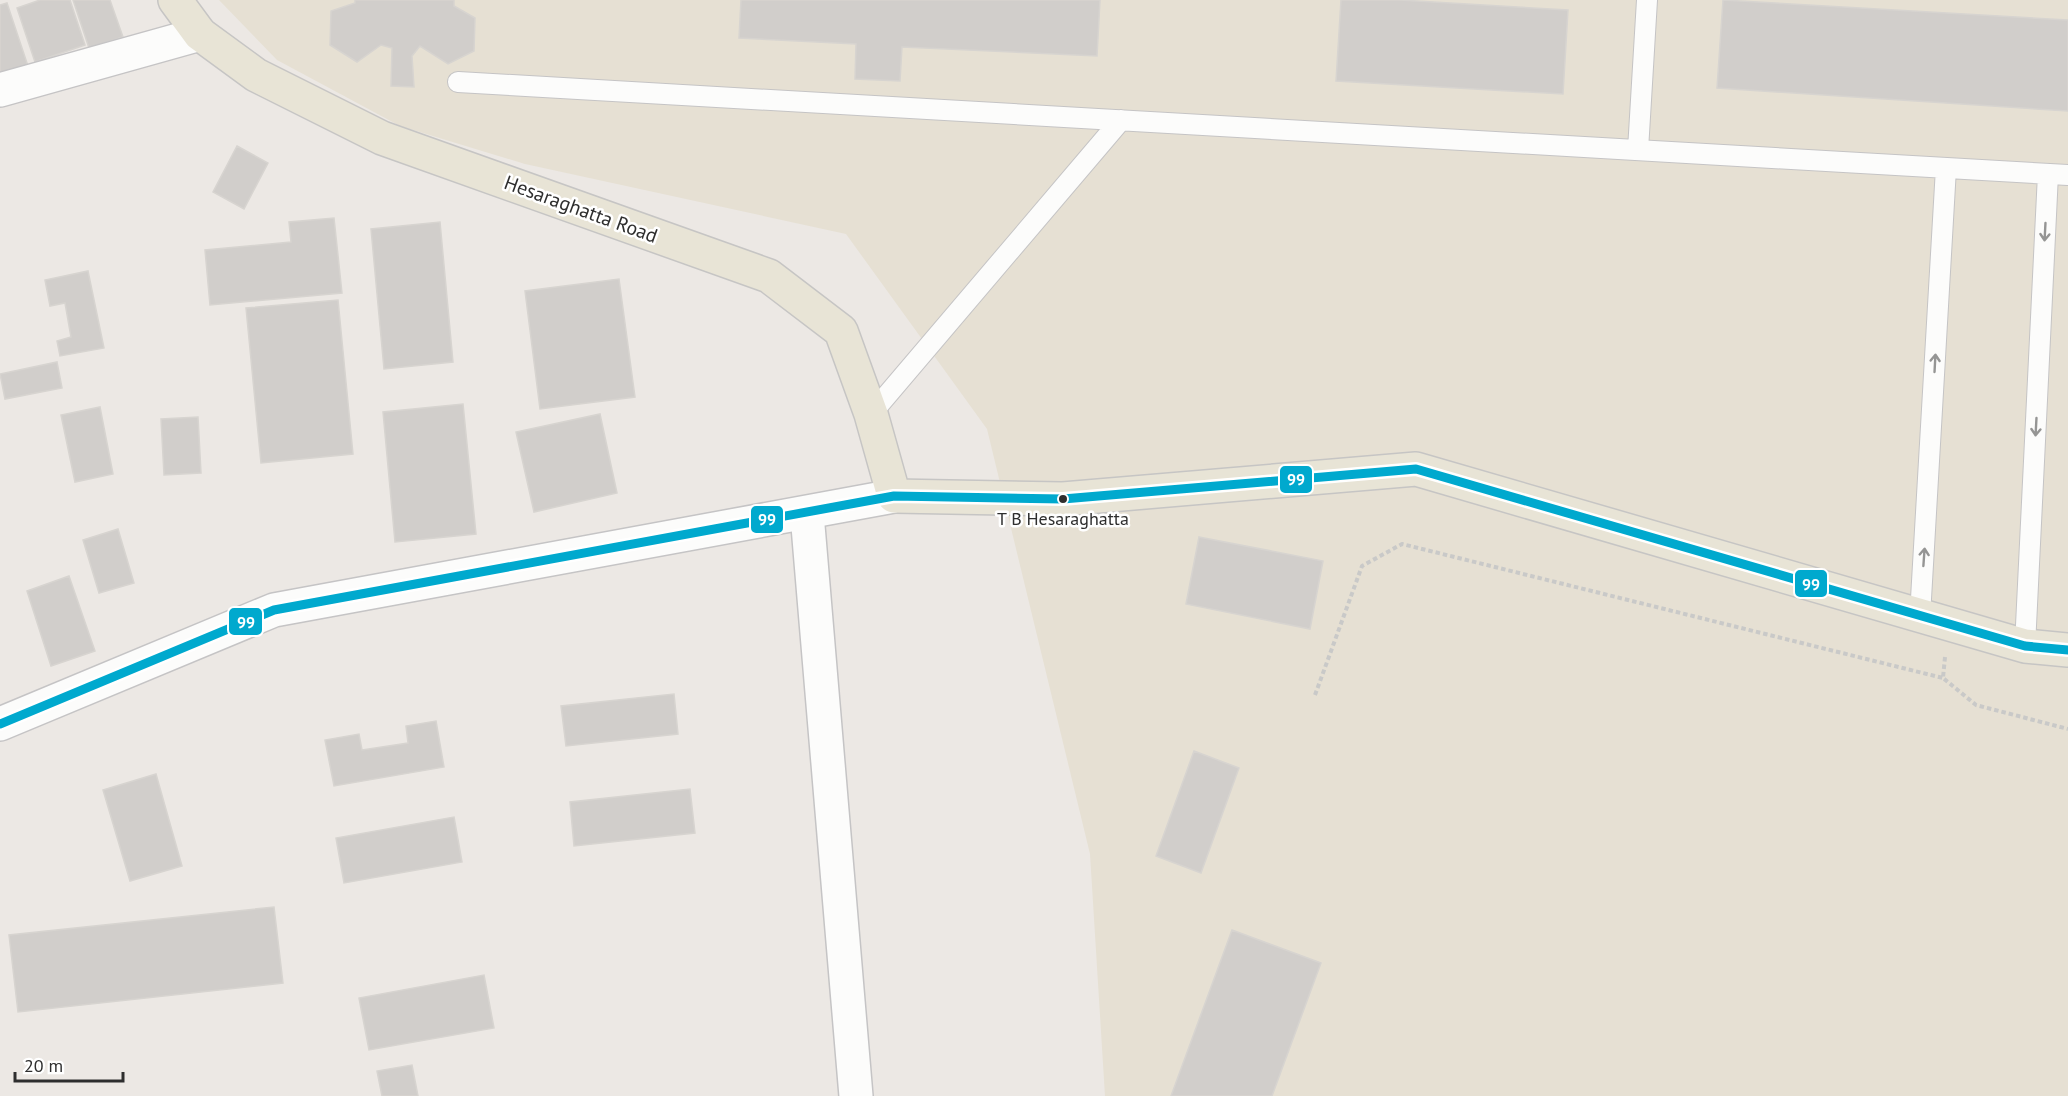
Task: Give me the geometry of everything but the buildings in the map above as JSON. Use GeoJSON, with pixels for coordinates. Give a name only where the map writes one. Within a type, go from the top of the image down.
{"type":"FeatureCollection","features":[{"type":"Feature","properties":{"kind":"main road","name":"Hesaraghatta Road"},"geometry":{"type":"LineString","coordinates":[[175,0],[200,33],[256,75],[382,138],[769,276],[841,331],[871,414],[894,496]]}},
{"type":"Feature","properties":{"kind":"main road"},"geometry":{"type":"LineString","coordinates":[[0,90],[200,33]]}},
{"type":"Feature","properties":{"kind":"main road"},"geometry":{"type":"LineString","coordinates":[[0,724],[274,610],[807,514],[894,496],[1063,499],[1416,469],[2025,646],[2068,650]]}},
{"type":"Feature","properties":{"kind":"main road"},"geometry":{"type":"LineString","coordinates":[[807,514],[856,1096]]}},
{"type":"Feature","properties":{"kind":"lane"},"geometry":{"type":"LineString","coordinates":[[1638,150],[1647,0]]}},
{"type":"Feature","properties":{"kind":"lane"},"geometry":{"type":"LineString","coordinates":[[458,82],[2068,175]]}},
{"type":"Feature","properties":{"kind":"lane"},"geometry":{"type":"LineString","coordinates":[[871,414],[1121,120]]}},
{"type":"Feature","properties":{"kind":"lane"},"geometry":{"type":"LineString","coordinates":[[1933,620],[1946,168]]}},
{"type":"Feature","properties":{"kind":"lane"},"geometry":{"type":"LineString","coordinates":[[2025,646],[2048,174]]}},
{"type":"Feature","properties":{"kind":"path"},"geometry":{"type":"LineString","coordinates":[[1315,695],[1362,566],[1402,544],[1943,678],[1976,705],[2068,729]]}},
{"type":"Feature","properties":{"kind":"path"},"geometry":{"type":"LineString","coordinates":[[1933,620],[1943,678]]}},
{"type":"Feature","properties":{"kind":"shaded area"},"geometry":{"type":"Polygon","coordinates":[[[219,0],[2068,0],[2068,1096],[1105,1096],[1090,854],[987,429],[846,234],[525,164],[400,126],[277,60],[219,0]]]}},
{"type":"Feature","properties":{"kind":"transit line","name":"99"},"geometry":{"type":"LineString","coordinates":[[0,724],[274,610],[894,496],[1063,499],[1416,469],[2025,646],[2068,650]]}},
{"type":"Feature","properties":{"kind":"place","name":"T B Hesaraghatta"},"geometry":{"type":"Point","coordinates":[1063,499]}}]}
